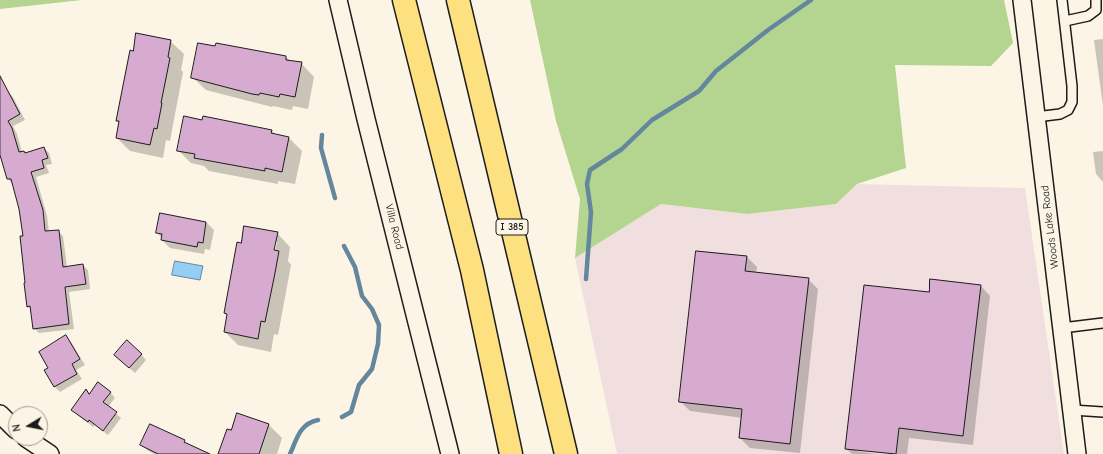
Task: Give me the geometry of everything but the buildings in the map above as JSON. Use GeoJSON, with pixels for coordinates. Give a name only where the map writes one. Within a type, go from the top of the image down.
{"type":"FeatureCollection","features":[{"type":"Feature","properties":{"kind":"highway"},"geometry":{"type":"LineString","coordinates":[[404,0],[472,270],[511,454]]}},
{"type":"Feature","properties":{"kind":"highway","name":"I 385"},"geometry":{"type":"LineString","coordinates":[[458,0],[566,449]]}},
{"type":"Feature","properties":{"kind":"street","name":"Villa Road"},"geometry":{"type":"LineString","coordinates":[[338,0],[366,119],[450,454]]}},
{"type":"Feature","properties":{"kind":"street","name":"Woods Lake Road"},"geometry":{"type":"LineString","coordinates":[[1022,0],[1077,454]]}},
{"type":"Feature","properties":{"kind":"street"},"geometry":{"type":"LineString","coordinates":[[0,414],[8,422]]}},
{"type":"Feature","properties":{"kind":"street"},"geometry":{"type":"LineString","coordinates":[[38,446],[50,454]]}},
{"type":"Feature","properties":{"kind":"lane"},"geometry":{"type":"LineString","coordinates":[[1036,117],[1060,114],[1068,110],[1072,102],[1072,86],[1062,0]]}},
{"type":"Feature","properties":{"kind":"lane"},"geometry":{"type":"LineString","coordinates":[[1065,21],[1088,16],[1096,10],[1096,0]]}},
{"type":"Feature","properties":{"kind":"lane"},"geometry":{"type":"LineString","coordinates":[[1062,328],[1103,323]]}},
{"type":"Feature","properties":{"kind":"lane"},"geometry":{"type":"LineString","coordinates":[[1072,410],[1103,412]]}},
{"type":"Feature","properties":{"kind":"shaded area"},"geometry":{"type":"Polygon","coordinates":[[[857,184],[1025,188],[1064,454],[617,454],[575,258],[661,204],[747,214],[836,204],[857,184]]]}},
{"type":"Feature","properties":{"kind":"green space"},"geometry":{"type":"Polygon","coordinates":[[[0,0],[82,0],[0,9],[0,0]]]}},
{"type":"Feature","properties":{"kind":"green space"},"geometry":{"type":"Polygon","coordinates":[[[530,0],[1004,0],[1013,43],[991,66],[895,65],[906,168],[857,184],[836,204],[747,214],[661,204],[575,258],[580,199],[556,121],[530,0]]]}},
{"type":"Feature","properties":{"kind":"water"},"geometry":{"type":"Polygon","coordinates":[[[175,261],[203,266],[200,280],[172,275],[175,261]]]}},
{"type":"Feature","properties":{"kind":"waterway"},"geometry":{"type":"LineString","coordinates":[[586,279],[591,212],[587,184],[590,170],[622,149],[652,120],[699,91],[716,71],[768,30],[811,0]]}},
{"type":"Feature","properties":{"kind":"waterway"},"geometry":{"type":"LineString","coordinates":[[322,135],[321,148],[335,198]]}},
{"type":"Feature","properties":{"kind":"waterway"},"geometry":{"type":"LineString","coordinates":[[342,417],[351,412],[359,385],[372,369],[378,344],[379,325],[372,309],[362,296],[355,267],[344,246]]}},
{"type":"Feature","properties":{"kind":"waterway"},"geometry":{"type":"LineString","coordinates":[[290,454],[303,429],[307,425],[318,420]]}}]}
